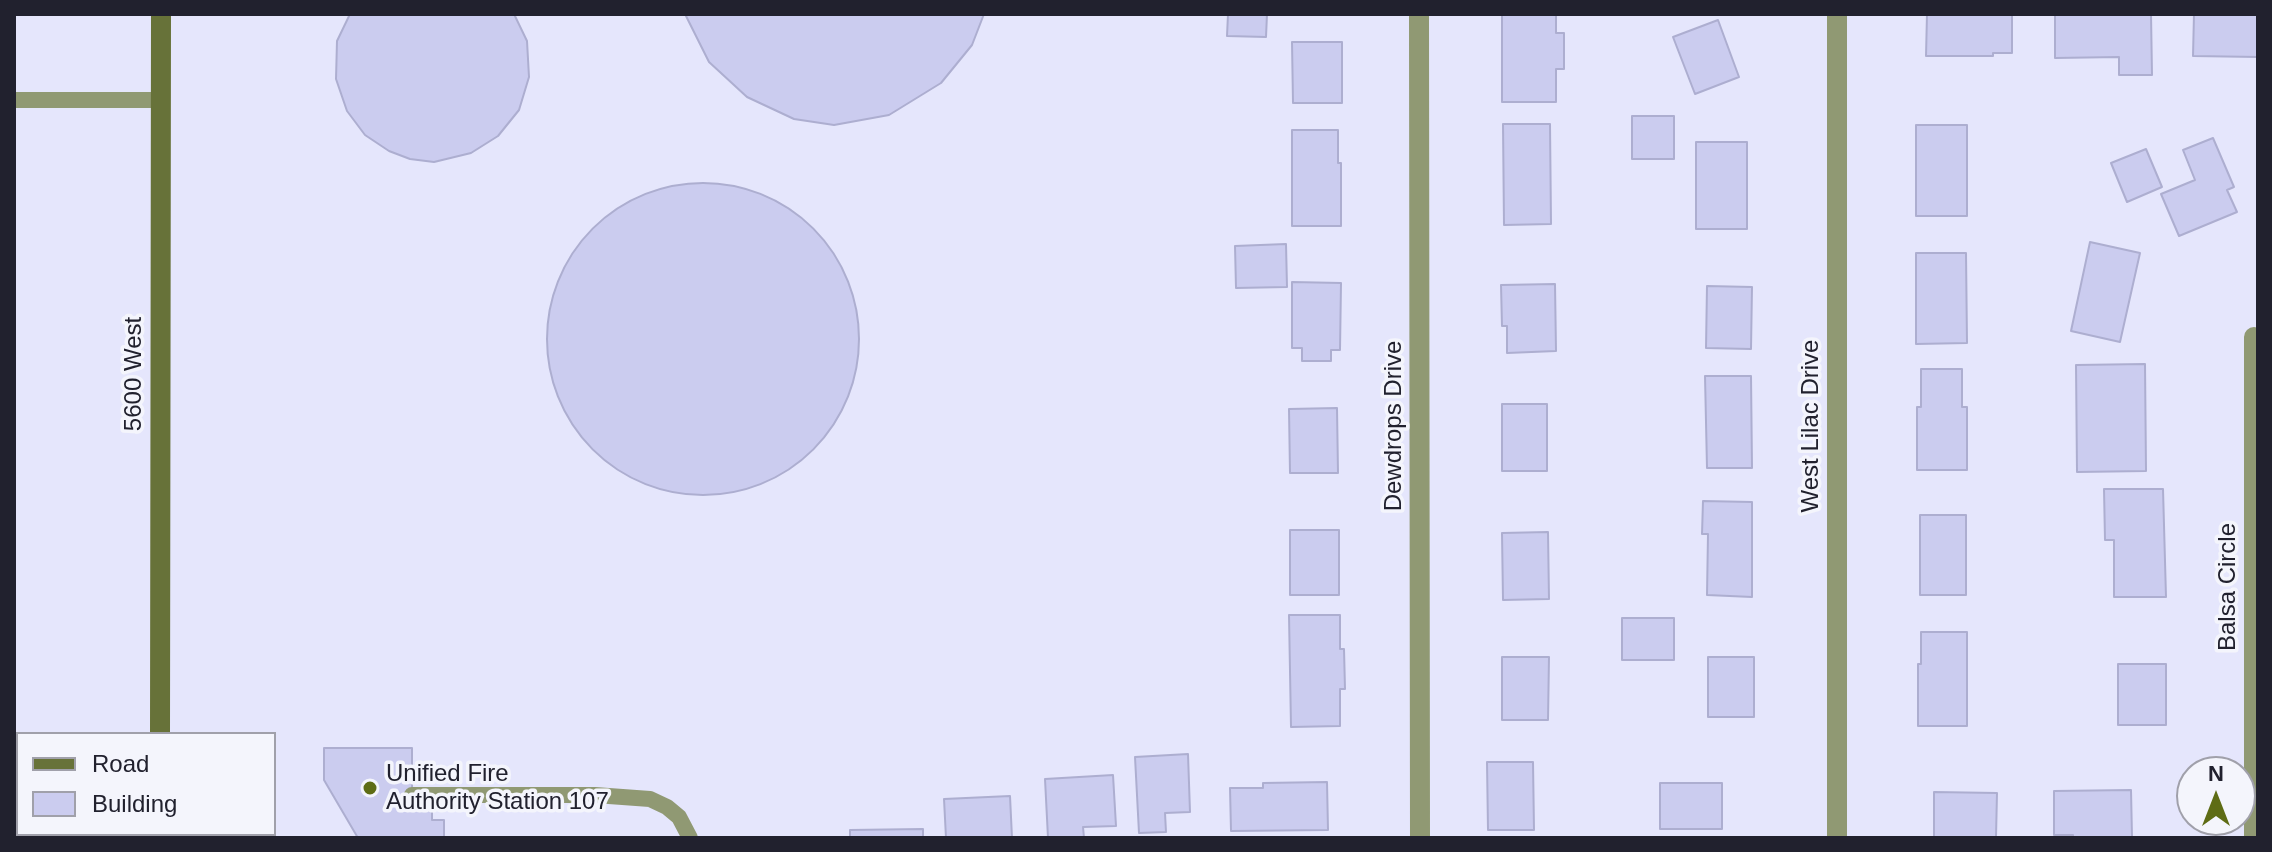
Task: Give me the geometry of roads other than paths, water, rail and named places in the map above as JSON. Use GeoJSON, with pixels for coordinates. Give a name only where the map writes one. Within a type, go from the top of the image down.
{"type":"FeatureCollection","features":[{"type":"Feature","properties":{"kind":"main road","name":"5600 West"},"geometry":{"type":"LineString","coordinates":[[160,732],[161,14]]}},
{"type":"Feature","properties":{"kind":"street","name":"Dewdrops Drive"},"geometry":{"type":"LineString","coordinates":[[1419,14],[1420,838]]}},
{"type":"Feature","properties":{"kind":"street","name":"West Lilac Drive"},"geometry":{"type":"LineString","coordinates":[[1837,14],[1837,838]]}},
{"type":"Feature","properties":{"kind":"street","name":"Balsa Circle"},"geometry":{"type":"LineString","coordinates":[[2254,337],[2254,838]]}},
{"type":"Feature","properties":{"kind":"lane"},"geometry":{"type":"LineString","coordinates":[[14,100],[159,100]]}},
{"type":"Feature","properties":{"kind":"lane"},"geometry":{"type":"LineString","coordinates":[[412,795],[595,795],[650,799],[679,817],[690,838]]}},
{"type":"Feature","properties":{"kind":"place","name":"Unified Fire Authority Station 107"},"geometry":{"type":"Point","coordinates":[370,788]}}]}
